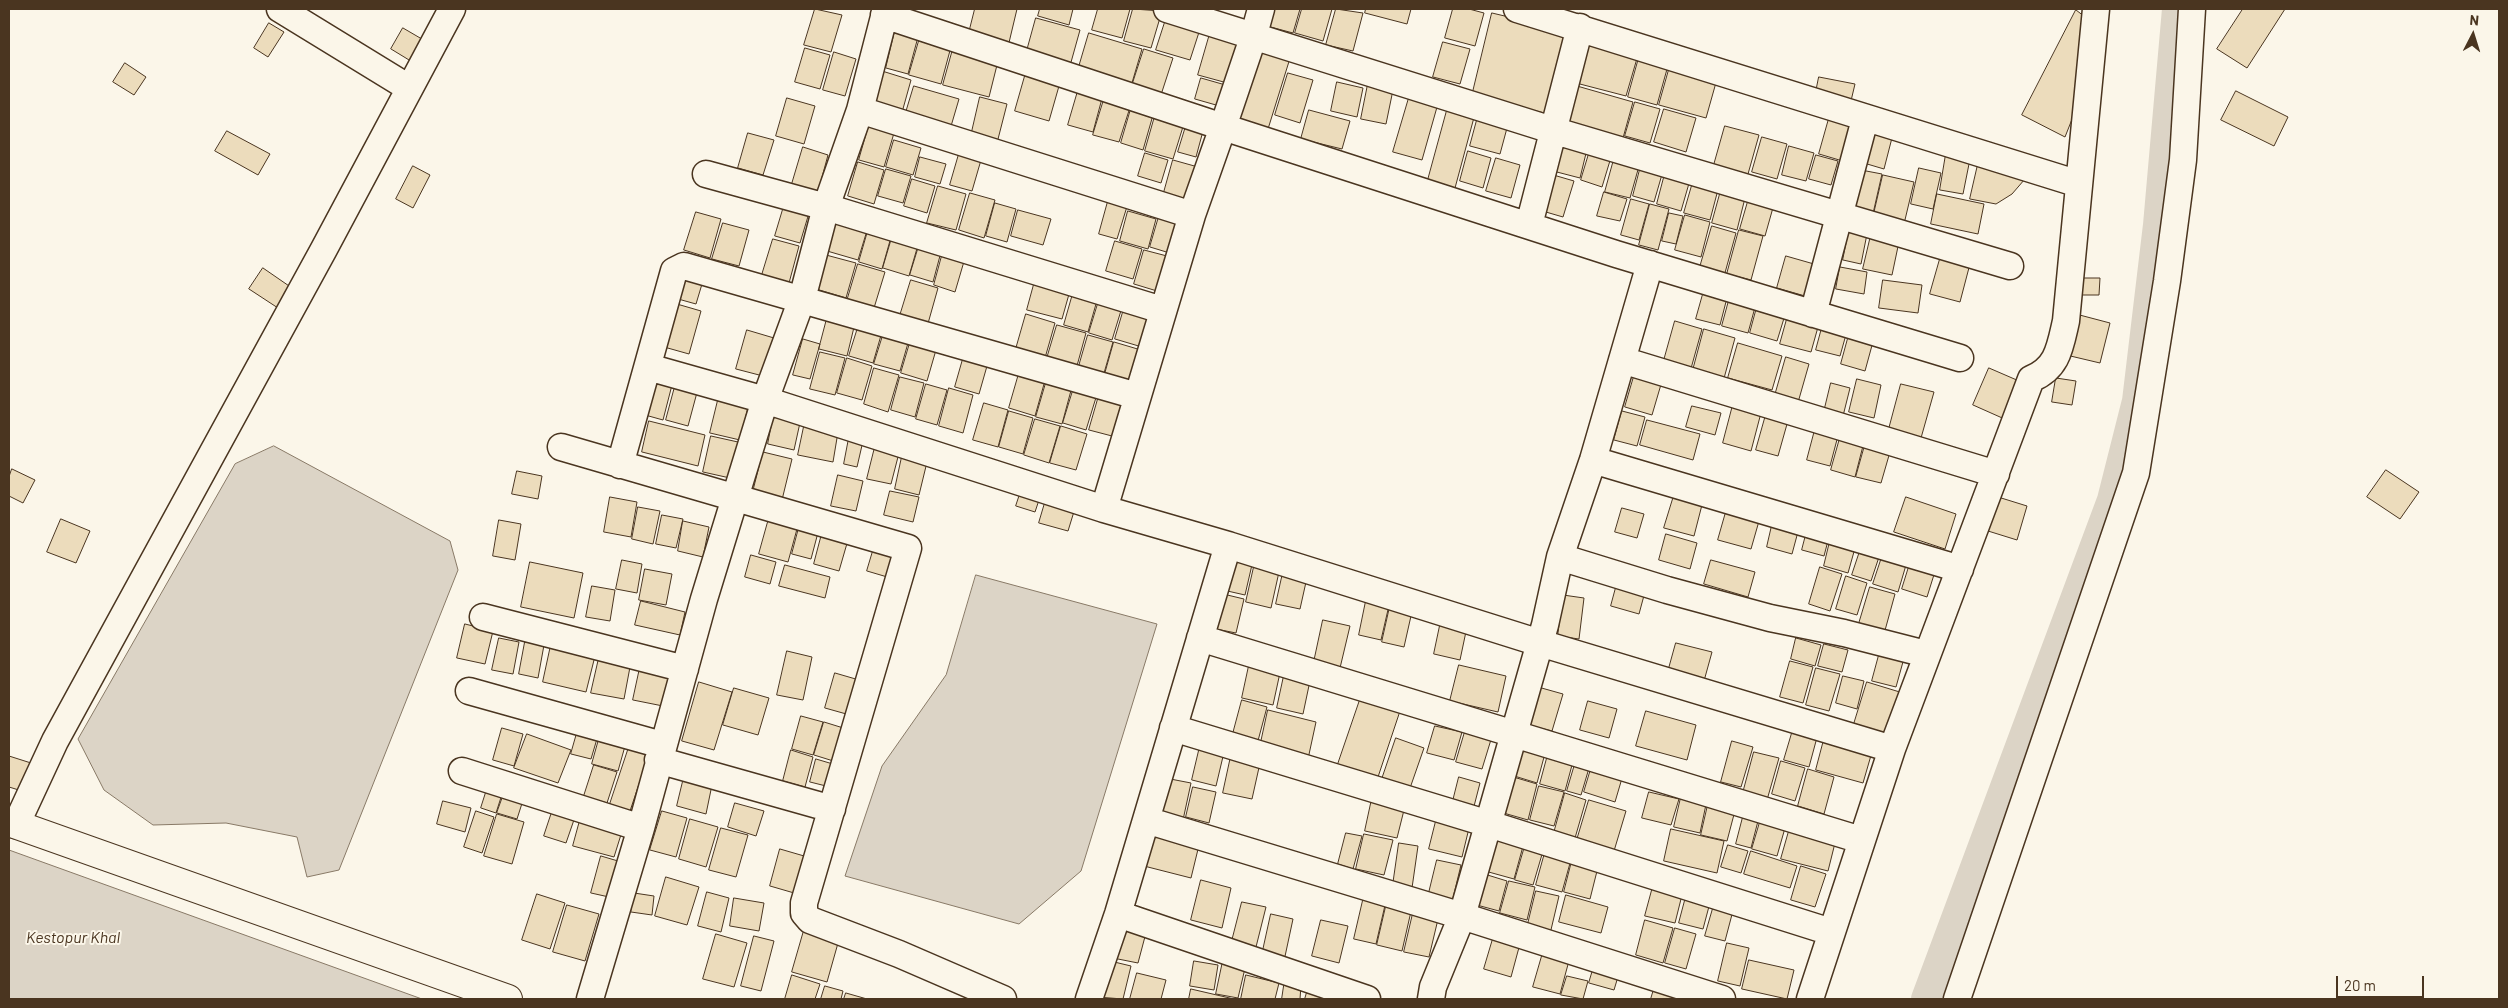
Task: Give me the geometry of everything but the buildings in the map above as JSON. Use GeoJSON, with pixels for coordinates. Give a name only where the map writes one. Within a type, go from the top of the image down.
{"type":"FeatureCollection","features":[{"type":"Feature","properties":{"kind":"street"},"geometry":{"type":"LineString","coordinates":[[280,9],[409,88]]}},
{"type":"Feature","properties":{"kind":"street"},"geometry":{"type":"LineString","coordinates":[[452,9],[324,250],[55,741],[12,824],[508,999]]}},
{"type":"Feature","properties":{"kind":"street"},"geometry":{"type":"LineString","coordinates":[[1167,9],[1254,38],[1552,130],[2010,266]]}},
{"type":"Feature","properties":{"kind":"street"},"geometry":{"type":"LineString","coordinates":[[1104,509],[1162,310],[1192,215],[1254,38],[1261,9]]}},
{"type":"Feature","properties":{"kind":"street"},"geometry":{"type":"LineString","coordinates":[[1517,9],[1580,27],[2079,184]]}},
{"type":"Feature","properties":{"kind":"street"},"geometry":{"type":"LineString","coordinates":[[1810,999],[1892,748],[2031,379],[2044,374],[2059,351],[2066,321],[2096,9]]}},
{"type":"Feature","properties":{"kind":"street"},"geometry":{"type":"LineString","coordinates":[[1957,999],[2136,473],[2167,281],[2184,160],[2192,9]]}},
{"type":"Feature","properties":{"kind":"street"},"geometry":{"type":"LineString","coordinates":[[590,999],[641,828],[660,752],[765,400],[802,300],[826,207],[860,110],[885,12],[1223,127],[1650,264],[1960,358]]}},
{"type":"Feature","properties":{"kind":"street"},"geometry":{"type":"LineString","coordinates":[[1529,225],[1580,27]]}},
{"type":"Feature","properties":{"kind":"street"},"geometry":{"type":"LineString","coordinates":[[860,110],[1192,215]]}},
{"type":"Feature","properties":{"kind":"street"},"geometry":{"type":"LineString","coordinates":[[1813,314],[1841,216],[1865,118]]}},
{"type":"Feature","properties":{"kind":"street"},"geometry":{"type":"LineString","coordinates":[[706,174],[826,207],[1162,310]]}},
{"type":"Feature","properties":{"kind":"street"},"geometry":{"type":"LineString","coordinates":[[1431,999],[1433,987],[1462,916],[1540,644],[1560,557],[1593,460],[1650,264]]}},
{"type":"Feature","properties":{"kind":"street"},"geometry":{"type":"LineString","coordinates":[[620,465],[674,271],[677,268],[691,266],[802,300],[1137,396]]}},
{"type":"Feature","properties":{"kind":"street"},"geometry":{"type":"LineString","coordinates":[[1622,360],[1996,474]]}},
{"type":"Feature","properties":{"kind":"street"},"geometry":{"type":"LineString","coordinates":[[648,367],[765,400],[1104,509],[1228,545],[1540,644],[1892,748]]}},
{"type":"Feature","properties":{"kind":"street"},"geometry":{"type":"LineString","coordinates":[[561,447],[620,465],[737,496],[908,548],[804,903],[804,913],[810,920],[898,954],[1003,999]]}},
{"type":"Feature","properties":{"kind":"street"},"geometry":{"type":"LineString","coordinates":[[1593,460],[1960,569]]}},
{"type":"Feature","properties":{"kind":"street"},"geometry":{"type":"LineString","coordinates":[[1089,999],[1118,914],[1228,545]]}},
{"type":"Feature","properties":{"kind":"street"},"geometry":{"type":"LineString","coordinates":[[1560,557],[1667,590],[1770,618],[1844,633],[1926,654]]}},
{"type":"Feature","properties":{"kind":"street"},"geometry":{"type":"LineString","coordinates":[[483,618],[685,669]]}},
{"type":"Feature","properties":{"kind":"street"},"geometry":{"type":"LineString","coordinates":[[1200,638],[1861,840]]}},
{"type":"Feature","properties":{"kind":"street"},"geometry":{"type":"LineString","coordinates":[[469,691],[832,809]]}},
{"type":"Feature","properties":{"kind":"street"},"geometry":{"type":"LineString","coordinates":[[1173,728],[1489,824],[1831,932]]}},
{"type":"Feature","properties":{"kind":"street"},"geometry":{"type":"LineString","coordinates":[[462,771],[641,828]]}},
{"type":"Feature","properties":{"kind":"street"},"geometry":{"type":"LineString","coordinates":[[1146,820],[1462,916],[1722,999]]}},
{"type":"Feature","properties":{"kind":"street"},"geometry":{"type":"LineString","coordinates":[[1118,914],[1367,999]]}},
{"type":"Feature","properties":{"kind":"water"},"geometry":{"type":"Polygon","coordinates":[[[274,446],[450,541],[458,570],[339,870],[307,877],[297,837],[226,823],[153,825],[104,790],[78,739],[235,464],[274,446]]]}},
{"type":"Feature","properties":{"kind":"water"},"geometry":{"type":"Polygon","coordinates":[[[976,575],[1157,624],[1081,871],[1019,924],[845,876],[882,766],[946,675],[976,575]]]}},
{"type":"Feature","properties":{"kind":"water","name":"Kestopur Khal"},"geometry":{"type":"Polygon","coordinates":[[[9,850],[422,999],[9,999],[9,850]]]}},
{"type":"Feature","properties":{"kind":"waterway"},"geometry":{"type":"LineString","coordinates":[[1926,999],[2112,500],[2137,401],[2158,225],[2177,9]]}}]}
